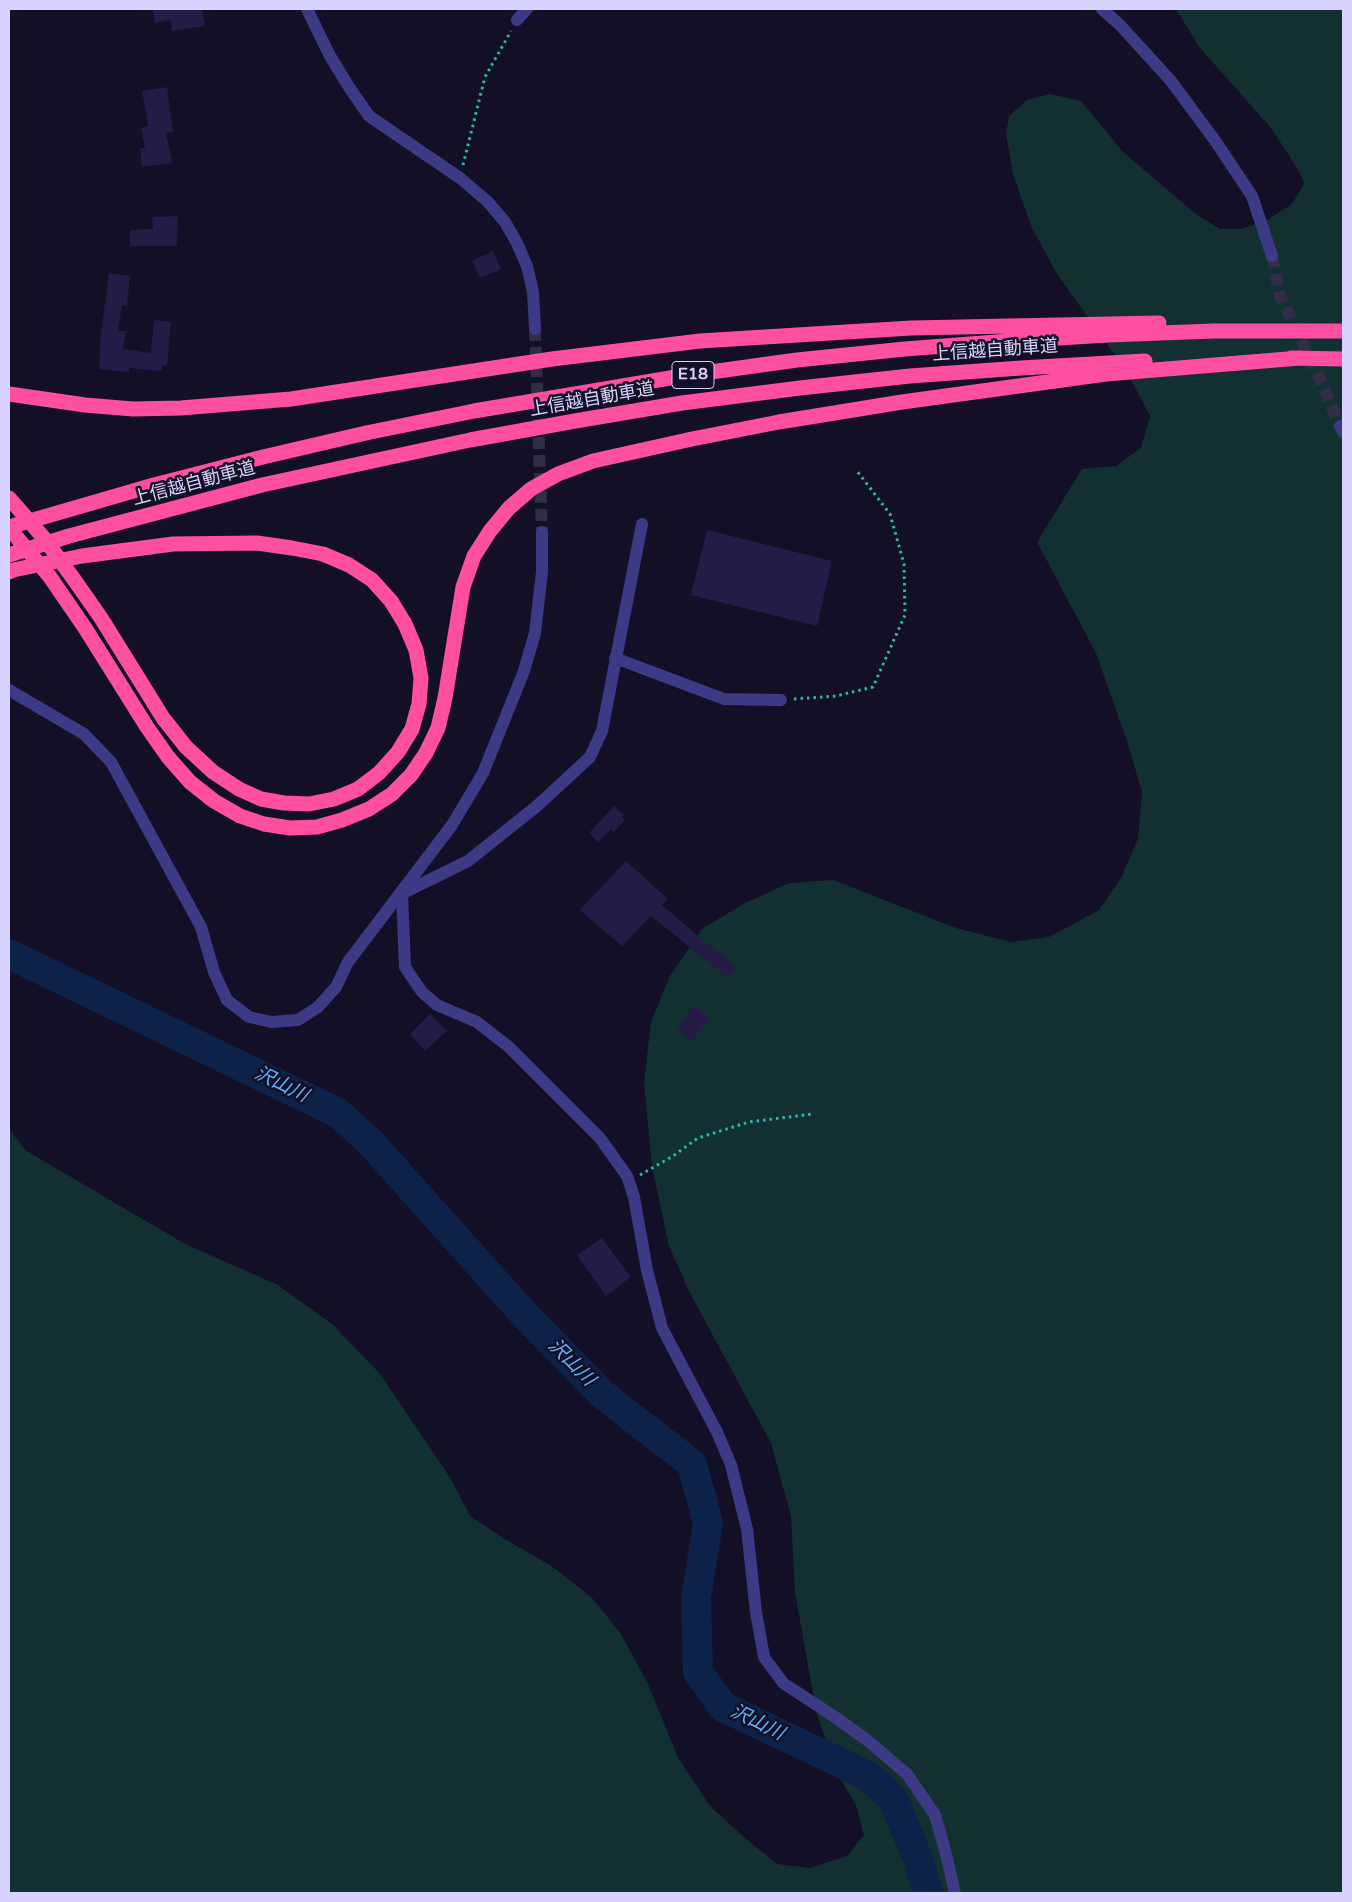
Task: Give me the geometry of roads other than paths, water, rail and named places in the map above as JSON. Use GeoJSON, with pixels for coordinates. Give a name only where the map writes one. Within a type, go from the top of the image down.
{"type":"FeatureCollection","features":[{"type":"Feature","properties":{"kind":"highway"},"geometry":{"type":"LineString","coordinates":[[9,394],[85,405],[133,409],[181,408],[291,399],[552,359],[700,341],[911,328],[1136,323],[1251,324],[1326,331]]}},
{"type":"Feature","properties":{"kind":"highway","name":"上信越自動車道"},"geometry":{"type":"LineString","coordinates":[[9,528],[172,480],[366,433],[474,410],[691,375],[866,353],[1008,341],[1205,332],[1343,331]]}},
{"type":"Feature","properties":{"kind":"highway"},"geometry":{"type":"LineString","coordinates":[[9,528],[50,577],[85,628],[147,727],[168,757],[190,782],[214,801],[240,816],[264,824],[290,828],[317,827],[342,820],[369,809],[392,794],[411,775],[438,728],[445,698],[463,588],[474,556],[490,531],[510,508],[531,489],[558,474],[593,461],[692,439],[779,422],[902,402],[1106,374],[1300,358]]}},
{"type":"Feature","properties":{"kind":"highway","name":"上信越自動車道"},"geometry":{"type":"LineString","coordinates":[[9,555],[69,536],[262,485],[372,460],[470,440],[682,404],[800,388],[1012,368],[1151,361],[1343,358]]}},
{"type":"Feature","properties":{"kind":"highway"},"geometry":{"type":"LineString","coordinates":[[9,498],[43,537],[74,578],[102,618],[164,718],[186,747],[219,777],[239,789],[261,798],[284,804],[309,804],[334,799],[358,789],[379,773],[398,752],[412,729],[419,704],[421,678],[416,650],[406,624],[391,601],[372,580],[348,565],[323,554],[257,543],[173,544],[82,556],[11,571]]}},
{"type":"Feature","properties":{"kind":"street"},"geometry":{"type":"LineString","coordinates":[[307,9],[330,56],[369,116],[460,178],[488,202],[505,222],[527,266],[532,292],[535,329]]}},
{"type":"Feature","properties":{"kind":"street"},"geometry":{"type":"LineString","coordinates":[[517,20],[526,9]]}},
{"type":"Feature","properties":{"kind":"street"},"geometry":{"type":"LineString","coordinates":[[1102,9],[1120,25],[1171,81],[1216,142],[1252,196],[1272,256]]}},
{"type":"Feature","properties":{"kind":"street"},"geometry":{"type":"LineString","coordinates":[[402,894],[468,861],[536,806],[590,757],[602,731],[642,524]]}},
{"type":"Feature","properties":{"kind":"street"},"geometry":{"type":"LineString","coordinates":[[9,690],[84,734],[111,762],[201,927],[214,972],[227,1000],[249,1017],[272,1022],[298,1020],[318,1007],[336,987],[348,962],[402,894],[452,826],[483,774],[524,671],[536,633],[542,572],[542,532]]}},
{"type":"Feature","properties":{"kind":"street"},"geometry":{"type":"LineString","coordinates":[[615,658],[724,699],[781,700]]}},
{"type":"Feature","properties":{"kind":"street"},"geometry":{"type":"LineString","coordinates":[[402,894],[405,967],[422,992],[437,1005],[477,1022],[509,1046],[600,1138],[627,1176],[634,1196],[647,1270],[662,1328],[717,1432],[731,1466],[747,1529],[756,1612],[764,1657],[783,1683],[860,1735],[908,1774],[935,1815],[954,1893]]}},
{"type":"Feature","properties":{"kind":"waterway","name":"沢山川"},"geometry":{"type":"LineString","coordinates":[[9,954],[338,1113],[371,1143],[524,1314],[602,1394],[692,1464],[708,1523],[696,1598],[698,1672],[723,1707],[866,1775],[879,1785],[893,1799],[918,1859],[928,1893]]}},
{"type":"Feature","properties":{"kind":"tunnel"},"geometry":{"type":"LineString","coordinates":[[1272,256],[1280,296],[1320,379],[1340,426]]}},
{"type":"Feature","properties":{"kind":"tunnel"},"geometry":{"type":"LineString","coordinates":[[535,329],[542,532]]}}]}
